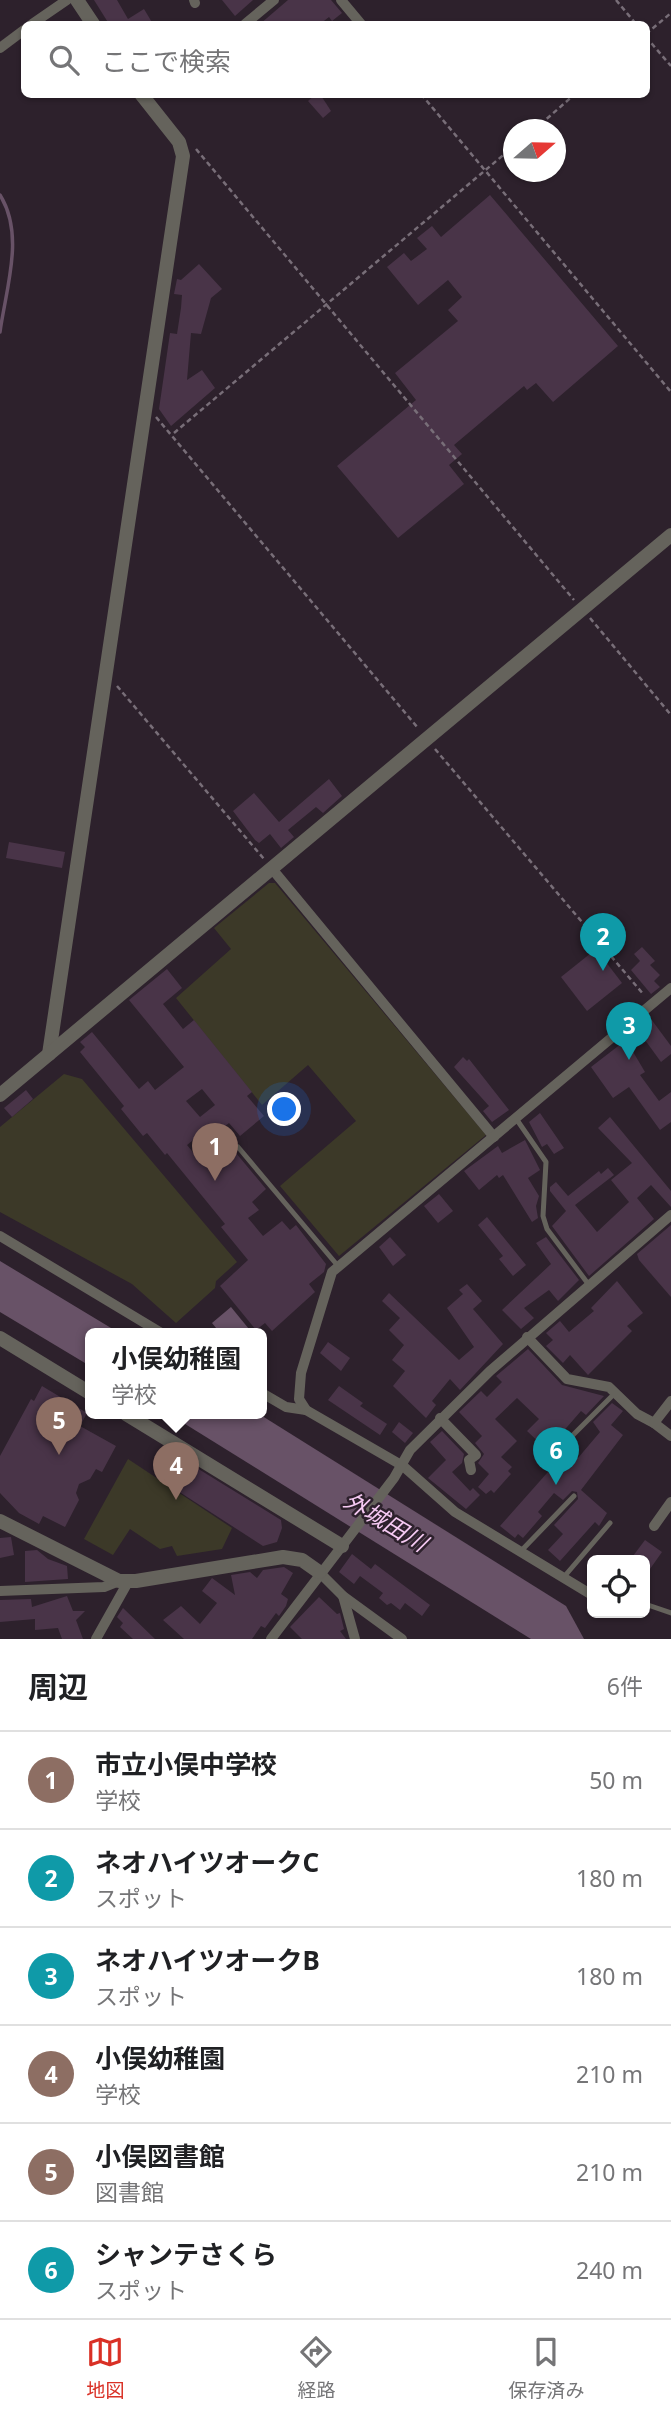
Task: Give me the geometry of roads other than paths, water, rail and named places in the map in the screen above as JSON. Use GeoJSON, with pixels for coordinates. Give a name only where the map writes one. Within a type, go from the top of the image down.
{"type":"FeatureCollection","features":[{"type":"Feature","properties":{"kind":"street"},"geometry":{"type":"LineString","coordinates":[[36,21],[67,0]]}},
{"type":"Feature","properties":{"kind":"street"},"geometry":{"type":"LineString","coordinates":[[77,0],[91,21]]}},
{"type":"Feature","properties":{"kind":"street"},"geometry":{"type":"LineString","coordinates":[[249,21],[274,0]]}},
{"type":"Feature","properties":{"kind":"street"},"geometry":{"type":"LineString","coordinates":[[341,0],[358,21]]}},
{"type":"Feature","properties":{"kind":"street"},"geometry":{"type":"LineString","coordinates":[[0,48],[21,32]]}},
{"type":"Feature","properties":{"kind":"street"},"geometry":{"type":"LineString","coordinates":[[49,1054],[183,156],[179,142],[144,98]]}},
{"type":"Feature","properties":{"kind":"street"},"geometry":{"type":"LineString","coordinates":[[0,1095],[273,870],[671,535]]}},
{"type":"Feature","properties":{"kind":"street"},"geometry":{"type":"LineString","coordinates":[[273,870],[494,1137]]}},
{"type":"Feature","properties":{"kind":"street"},"geometry":{"type":"LineString","coordinates":[[306,1410],[299,1399],[301,1373],[332,1272],[517,1120],[671,988]]}},
{"type":"Feature","properties":{"kind":"street"},"geometry":{"type":"LineString","coordinates":[[271,1639],[319,1572],[394,1478],[399,1464],[440,1418],[527,1337],[671,1214]]}},
{"type":"Feature","properties":{"kind":"street"},"geometry":{"type":"LineString","coordinates":[[0,1236],[153,1328]]}},
{"type":"Feature","properties":{"kind":"street"},"geometry":{"type":"LineString","coordinates":[[527,1337],[567,1380],[609,1387],[637,1414],[671,1436]]}},
{"type":"Feature","properties":{"kind":"street"},"geometry":{"type":"LineString","coordinates":[[0,1338],[85,1390]]}},
{"type":"Feature","properties":{"kind":"street"},"geometry":{"type":"LineString","coordinates":[[267,1396],[286,1407],[306,1410],[399,1464],[455,1512],[587,1592]]}},
{"type":"Feature","properties":{"kind":"street"},"geometry":{"type":"LineString","coordinates":[[654,1423],[671,1401]]}},
{"type":"Feature","properties":{"kind":"street"},"geometry":{"type":"LineString","coordinates":[[440,1418],[476,1455],[469,1461],[471,1470]]}},
{"type":"Feature","properties":{"kind":"street"},"geometry":{"type":"LineString","coordinates":[[134,1419],[344,1543]]}},
{"type":"Feature","properties":{"kind":"street"},"geometry":{"type":"LineString","coordinates":[[654,1526],[671,1502]]}},
{"type":"Feature","properties":{"kind":"street"},"geometry":{"type":"LineString","coordinates":[[0,1521],[124,1581]]}},
{"type":"Feature","properties":{"kind":"street"},"geometry":{"type":"LineString","coordinates":[[0,1591],[104,1587],[124,1581],[269,1557],[295,1557],[319,1572],[344,1596],[402,1639]]}},
{"type":"Feature","properties":{"kind":"street"},"geometry":{"type":"LineString","coordinates":[[96,1639],[124,1581]]}},
{"type":"Feature","properties":{"kind":"street"},"geometry":{"type":"LineString","coordinates":[[344,1596],[355,1639]]}},
{"type":"Feature","properties":{"kind":"lane"},"geometry":{"type":"LineString","coordinates":[[517,1120],[546,1162],[543,1216],[547,1229],[589,1284]]}},
{"type":"Feature","properties":{"kind":"lane"},"geometry":{"type":"LineString","coordinates":[[237,1147],[338,1266]]}},
{"type":"Feature","properties":{"kind":"lane"},"geometry":{"type":"LineString","coordinates":[[563,1445],[615,1393]]}},
{"type":"Feature","properties":{"kind":"lane"},"geometry":{"type":"LineString","coordinates":[[520,1552],[574,1496]]}},
{"type":"Feature","properties":{"kind":"lane"},"geometry":{"type":"LineString","coordinates":[[563,1578],[610,1523]]}},
{"type":"Feature","properties":{"kind":"lane"},"geometry":{"type":"LineString","coordinates":[[650,1606],[671,1614]]}},
{"type":"Feature","properties":{"kind":"water"},"geometry":{"type":"Polygon","coordinates":[[[0,1261],[111,1328],[85,1328],[85,1363],[0,1312],[0,1261]]]}},
{"type":"Feature","properties":{"kind":"water"},"geometry":{"type":"Polygon","coordinates":[[[231,1307],[248,1328],[216,1328],[212,1323],[231,1307]]]}},
{"type":"Feature","properties":{"kind":"water","name":"外城田川"},"geometry":{"type":"Polygon","coordinates":[[[177,1419],[267,1419],[566,1606],[584,1639],[531,1639],[177,1419]]]}},
{"type":"Feature","properties":{"kind":"waterway"},"geometry":{"type":"LineString","coordinates":[[0,195],[7,211],[13,244],[0,332]]}},
{"type":"Feature","properties":{"kind":"place","name":"ネオハイツオークC"},"geometry":{"type":"Point","coordinates":[603,971]}},
{"type":"Feature","properties":{"kind":"place","name":"ネオハイツオークB"},"geometry":{"type":"Point","coordinates":[629,1060]}},
{"type":"Feature","properties":{"kind":"place","name":"市立小俣中学校"},"geometry":{"type":"Point","coordinates":[215,1181]}},
{"type":"Feature","properties":{"kind":"place","name":"小俣図書館"},"geometry":{"type":"Point","coordinates":[59,1455]}},
{"type":"Feature","properties":{"kind":"place","name":"シャンテさくら"},"geometry":{"type":"Point","coordinates":[556,1485]}},
{"type":"Feature","properties":{"kind":"place","name":"小俣幼稚園"},"geometry":{"type":"Point","coordinates":[176,1500]}}]}
